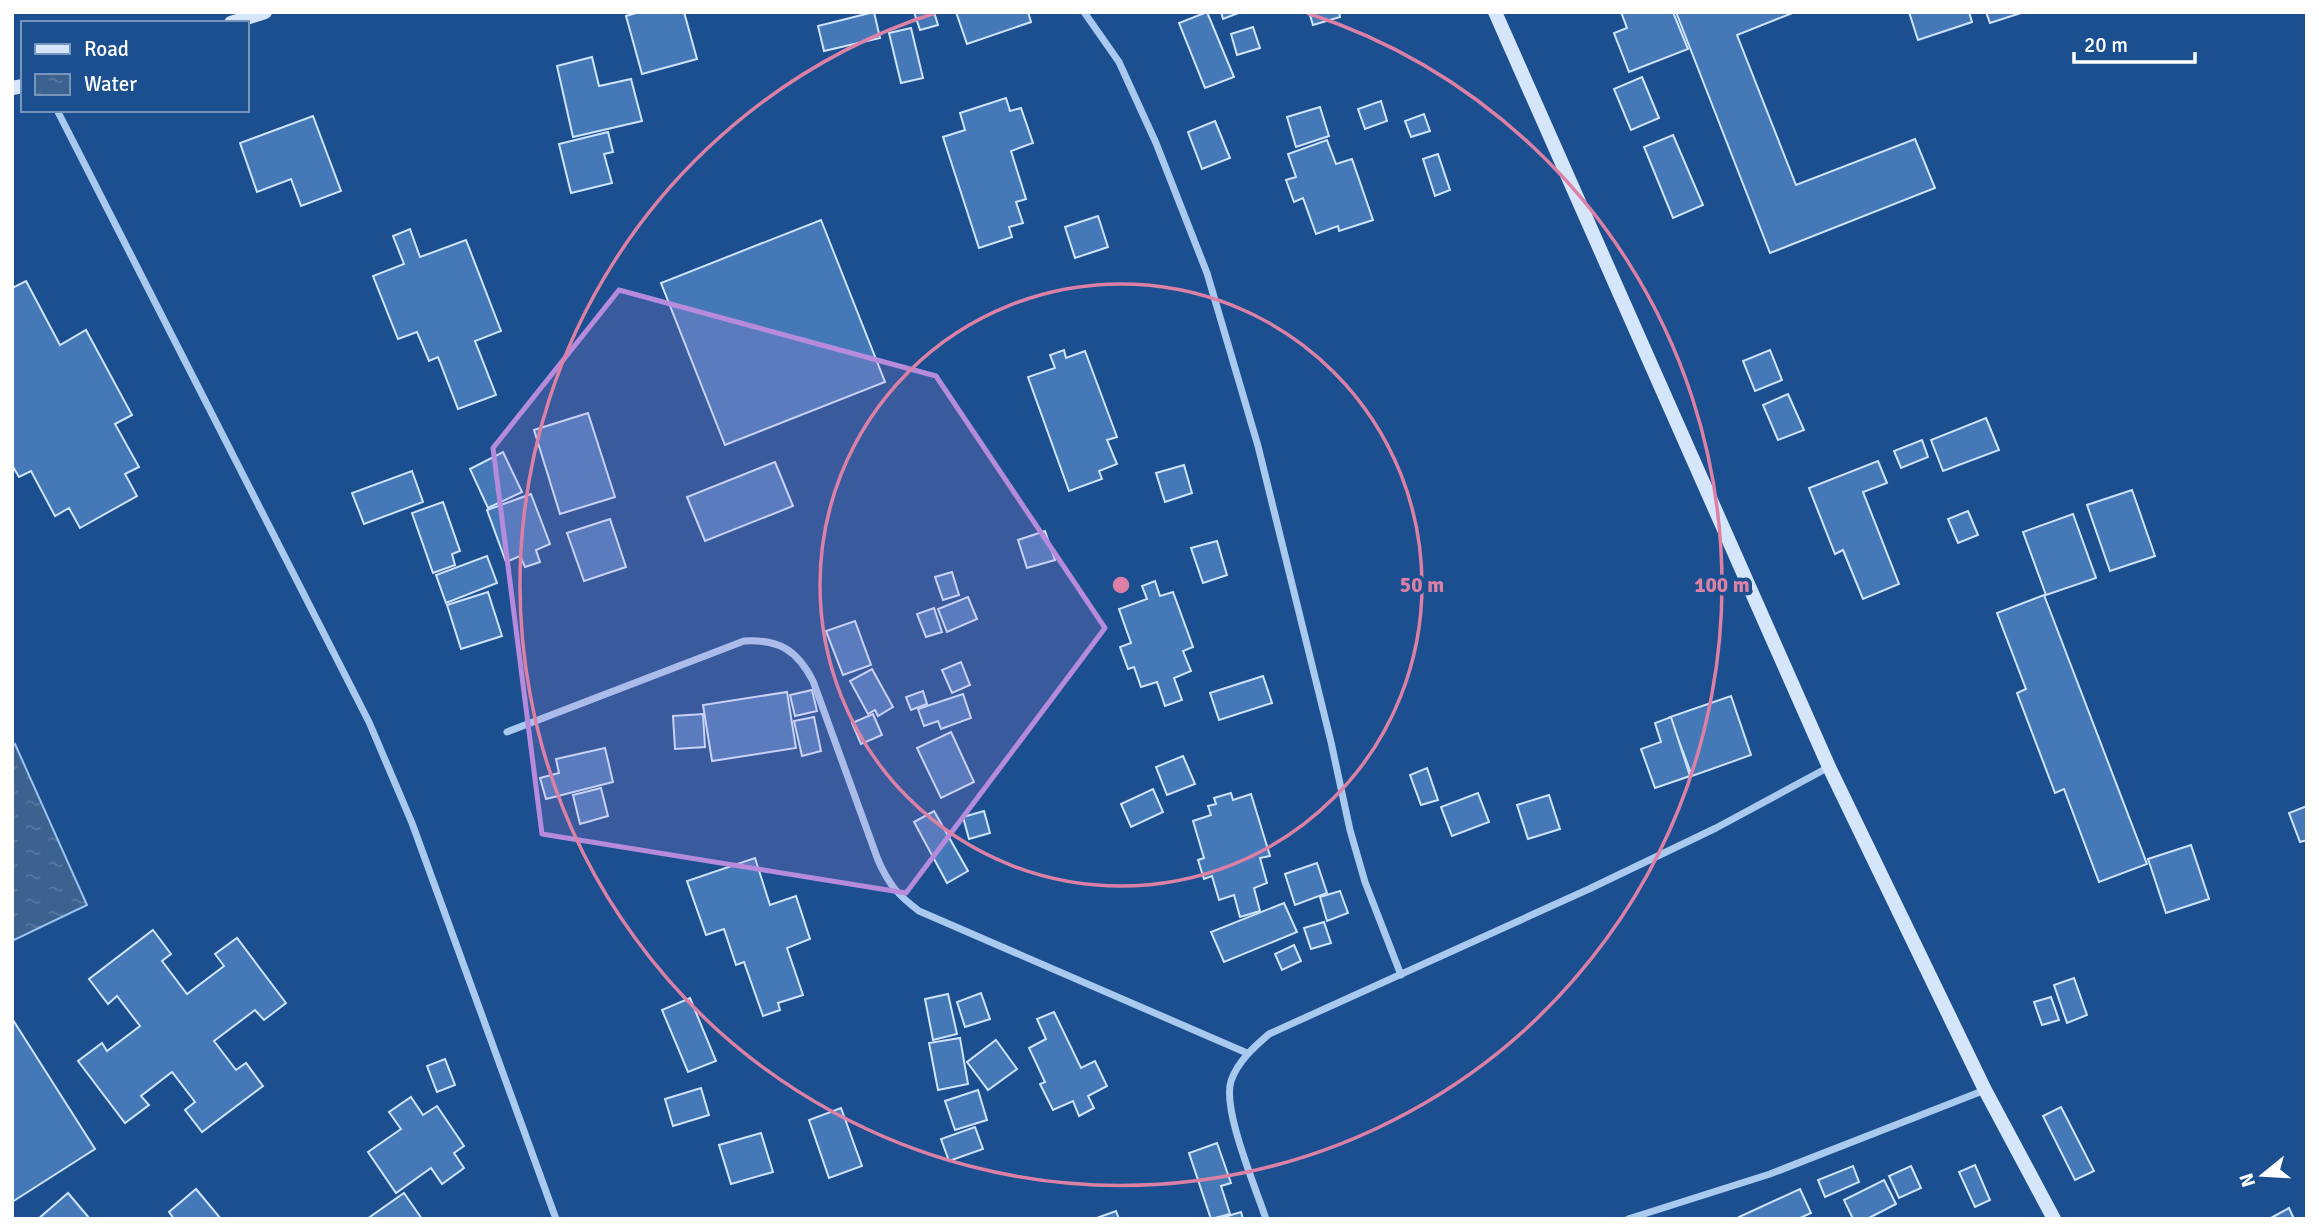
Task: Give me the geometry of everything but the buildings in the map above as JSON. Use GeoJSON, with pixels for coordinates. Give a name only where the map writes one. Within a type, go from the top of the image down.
{"type":"FeatureCollection","features":[{"type":"Feature","properties":{"kind":"street"},"geometry":{"type":"LineString","coordinates":[[237,21],[265,12]]}},
{"type":"Feature","properties":{"kind":"street"},"geometry":{"type":"LineString","coordinates":[[1084,12],[1124,74],[1156,143],[1208,273],[1261,459],[1350,830],[1366,882],[1401,975]]}},
{"type":"Feature","properties":{"kind":"street"},"geometry":{"type":"LineString","coordinates":[[1495,12],[1829,767],[1984,1090],[2054,1219]]}},
{"type":"Feature","properties":{"kind":"street"},"geometry":{"type":"LineString","coordinates":[[58,112],[369,722],[412,823],[556,1219]]}},
{"type":"Feature","properties":{"kind":"street"},"geometry":{"type":"LineString","coordinates":[[507,732],[744,640],[765,639],[780,645],[803,662],[813,681],[878,860],[889,883],[902,898],[919,911],[1247,1053]]}},
{"type":"Feature","properties":{"kind":"street"},"geometry":{"type":"LineString","coordinates":[[1266,1219],[1231,1114],[1231,1082],[1247,1053],[1269,1034],[1705,834],[1829,767]]}},
{"type":"Feature","properties":{"kind":"street"},"geometry":{"type":"LineString","coordinates":[[1628,1219],[1770,1174],[1984,1090]]}},
{"type":"Feature","properties":{"kind":"highlighted area"},"geometry":{"type":"Polygon","coordinates":[[[619,290],[936,376],[1105,628],[906,893],[542,834],[493,448],[619,290]]]}},
{"type":"Feature","properties":{"kind":"water"},"geometry":{"type":"Polygon","coordinates":[[[15,744],[87,905],[12,941],[12,746],[15,744]]]}}]}
